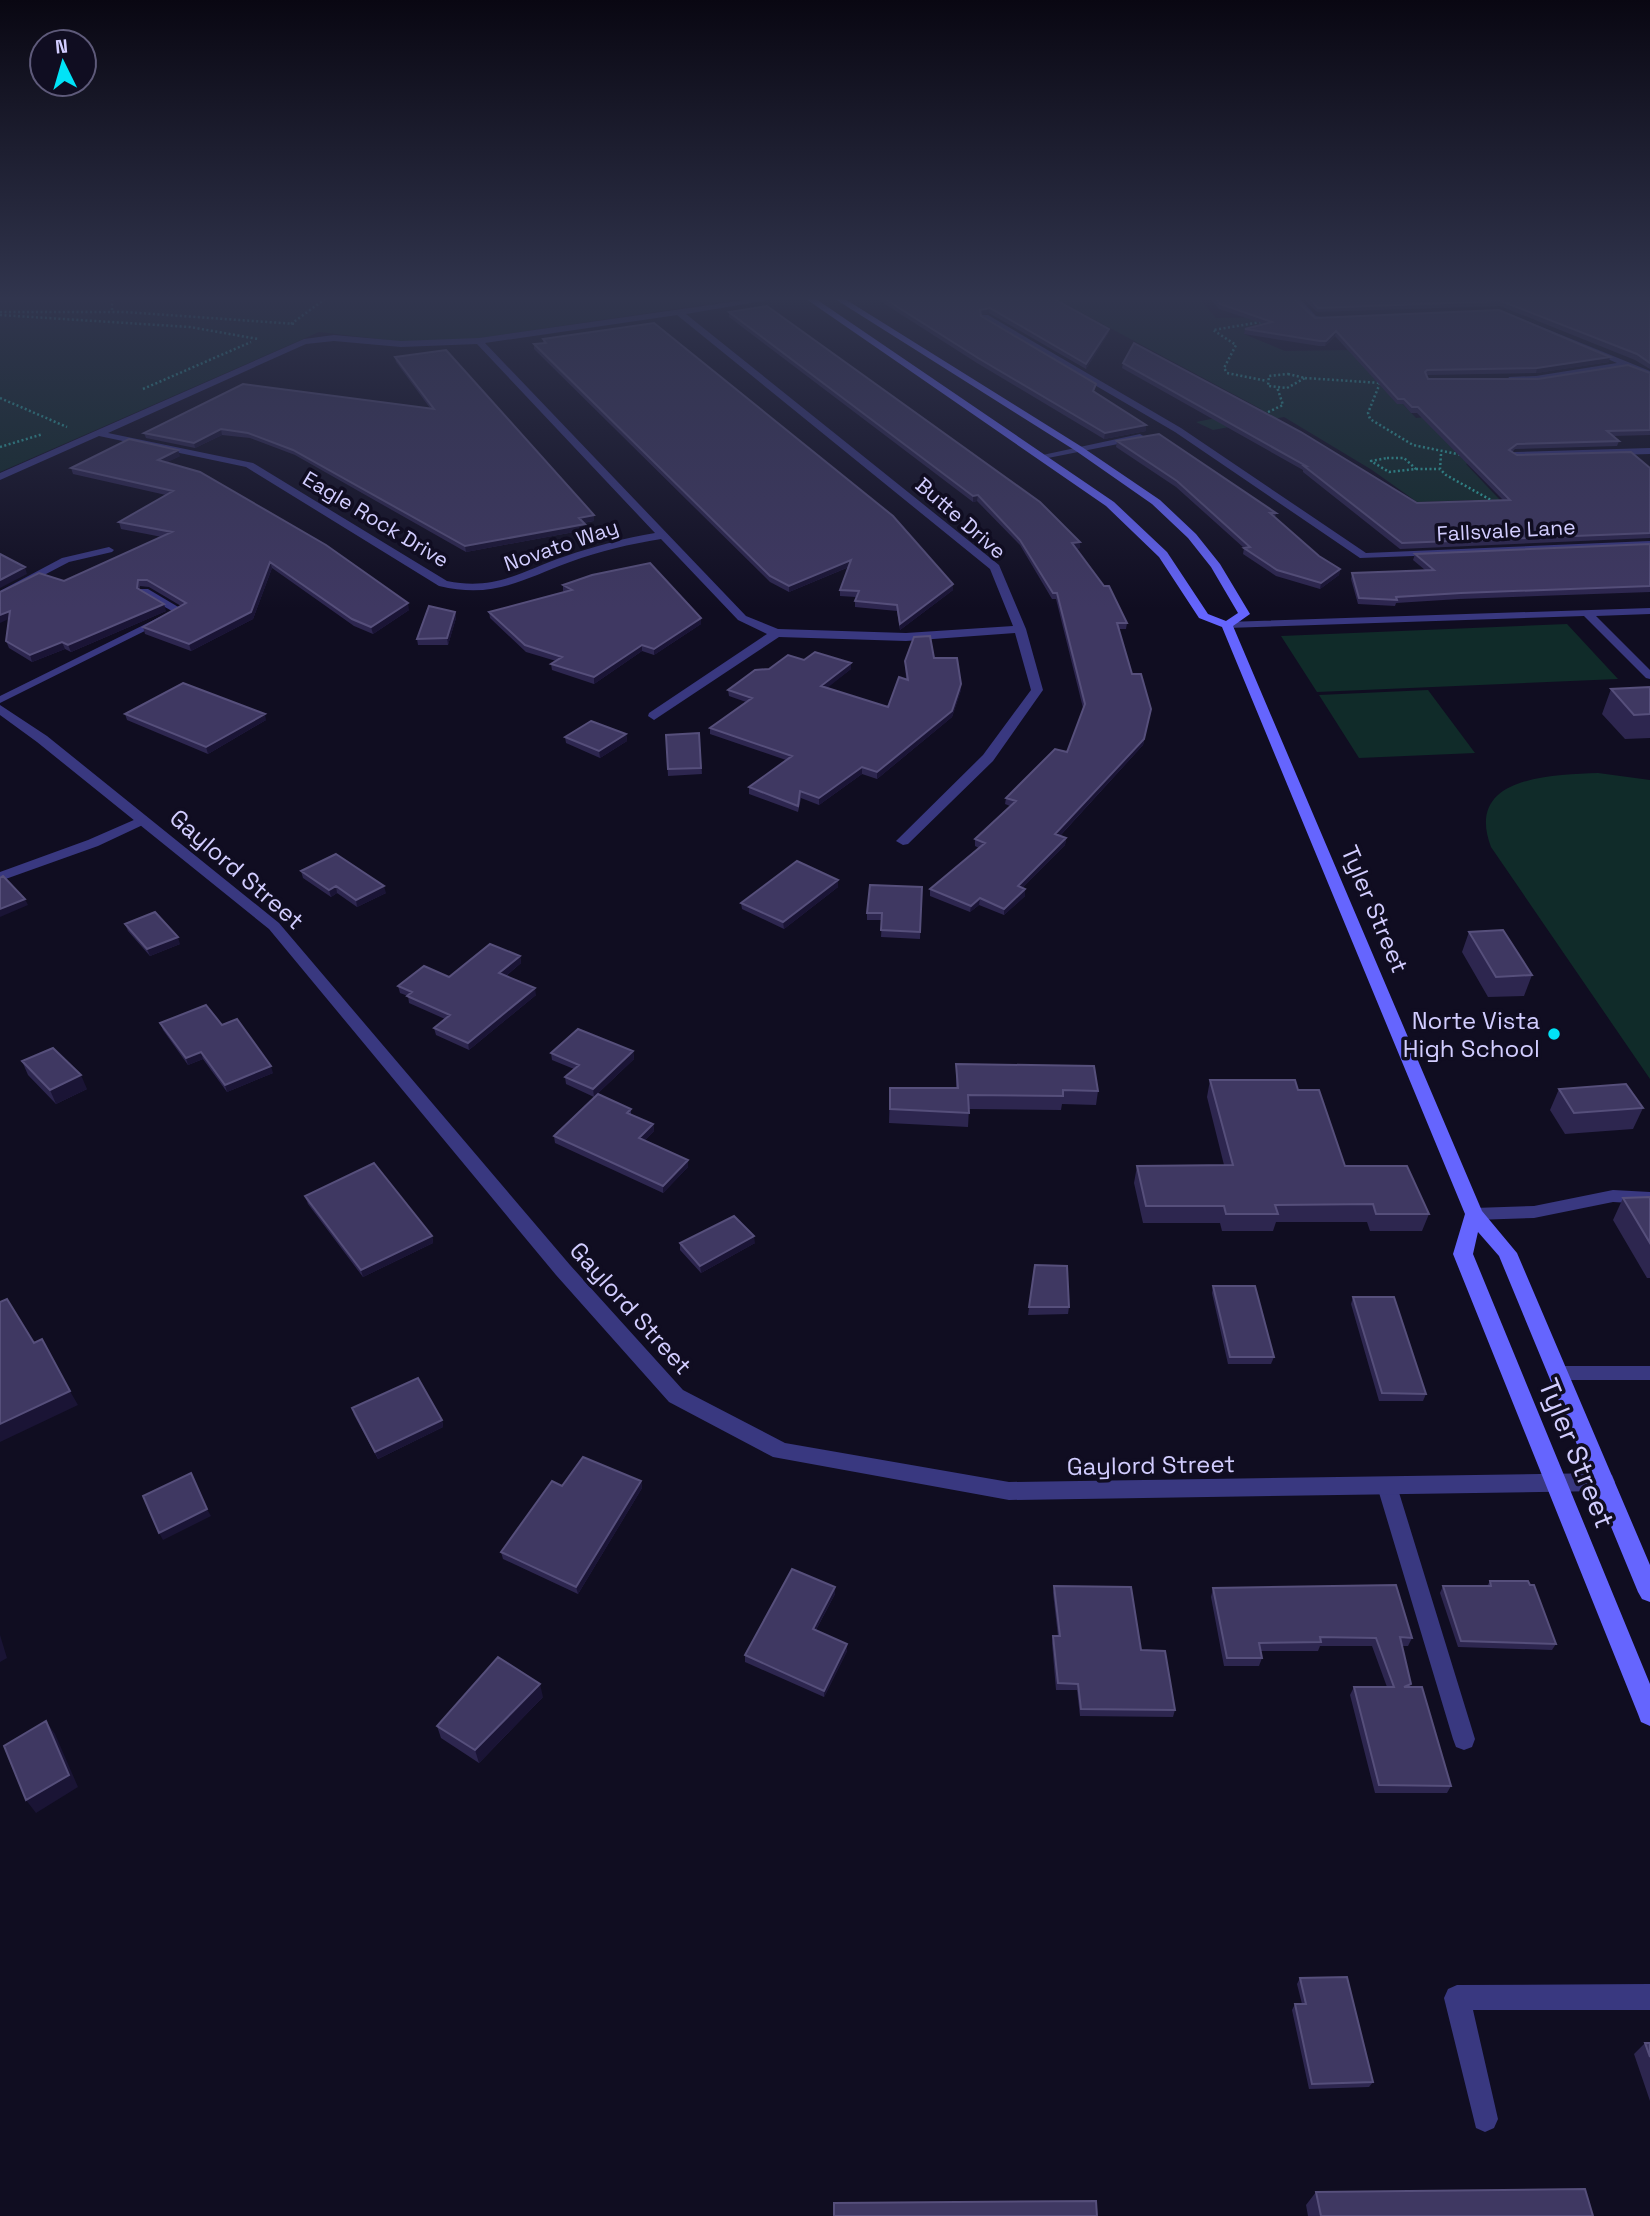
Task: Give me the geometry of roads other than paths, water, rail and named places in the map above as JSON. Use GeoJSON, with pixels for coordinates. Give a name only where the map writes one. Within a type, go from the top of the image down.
{"type":"FeatureCollection","features":[{"type":"Feature","properties":{"kind":"main road"},"geometry":{"type":"LineString","coordinates":[[963,402],[1043,456],[1150,537],[1181,573],[1203,616],[1227,625],[1244,614],[1216,566],[1192,536],[1156,502],[1004,402]]}},
{"type":"Feature","properties":{"kind":"main road","name":"Tyler Street"},"geometry":{"type":"LineString","coordinates":[[1227,625],[1474,1214],[1507,1253],[1650,1592]]}},
{"type":"Feature","properties":{"kind":"main road","name":"Tyler Street"},"geometry":{"type":"LineString","coordinates":[[1474,1214],[1462,1254],[1650,1714]]}},
{"type":"Feature","properties":{"kind":"street"},"geometry":{"type":"LineString","coordinates":[[0,477],[166,402]]}},
{"type":"Feature","properties":{"kind":"street"},"geometry":{"type":"LineString","coordinates":[[538,402],[742,618],[776,633],[906,637],[1020,629]]}},
{"type":"Feature","properties":{"kind":"street","name":"Butte Drive"},"geometry":{"type":"LineString","coordinates":[[791,402],[995,567],[1020,629],[1037,690],[988,758],[903,841]]}},
{"type":"Feature","properties":{"kind":"street"},"geometry":{"type":"LineString","coordinates":[[1131,402],[1178,430]]}},
{"type":"Feature","properties":{"kind":"street"},"geometry":{"type":"LineString","coordinates":[[1166,432],[1178,430]]}},
{"type":"Feature","properties":{"kind":"street","name":"Fallsvale Lane"},"geometry":{"type":"LineString","coordinates":[[1178,430],[1364,556],[1650,544]]}},
{"type":"Feature","properties":{"kind":"street","name":"Eagle Rock Drive"},"geometry":{"type":"LineString","coordinates":[[100,434],[249,465],[443,583],[472,591]]}},
{"type":"Feature","properties":{"kind":"street"},"geometry":{"type":"LineString","coordinates":[[1043,456],[1153,435]]}},
{"type":"Feature","properties":{"kind":"street"},"geometry":{"type":"LineString","coordinates":[[1515,455],[1650,450]]}},
{"type":"Feature","properties":{"kind":"street","name":"Novato Way"},"geometry":{"type":"LineString","coordinates":[[472,591],[501,587],[566,559],[606,547],[663,535]]}},
{"type":"Feature","properties":{"kind":"street"},"geometry":{"type":"LineString","coordinates":[[654,716],[776,633]]}},
{"type":"Feature","properties":{"kind":"street","name":"Gaylord Street"},"geometry":{"type":"LineString","coordinates":[[0,709],[274,926],[563,1270],[676,1396],[781,1451],[1009,1491],[1604,1482]]}},
{"type":"Feature","properties":{"kind":"lane"},"geometry":{"type":"LineString","coordinates":[[0,595],[66,559],[109,550]]}},
{"type":"Feature","properties":{"kind":"lane"},"geometry":{"type":"LineString","coordinates":[[0,700],[180,611],[144,592]]}},
{"type":"Feature","properties":{"kind":"lane"},"geometry":{"type":"LineString","coordinates":[[1227,625],[1650,611]]}},
{"type":"Feature","properties":{"kind":"lane"},"geometry":{"type":"LineString","coordinates":[[1587,613],[1647,676],[1650,676]]}},
{"type":"Feature","properties":{"kind":"lane"},"geometry":{"type":"LineString","coordinates":[[0,877],[105,838],[143,820]]}},
{"type":"Feature","properties":{"kind":"lane"},"geometry":{"type":"LineString","coordinates":[[1474,1214],[1534,1212],[1613,1196],[1650,1198]]}},
{"type":"Feature","properties":{"kind":"lane"},"geometry":{"type":"LineString","coordinates":[[1559,1373],[1650,1373]]}},
{"type":"Feature","properties":{"kind":"lane"},"geometry":{"type":"LineString","coordinates":[[1387,1486],[1464,1739]]}},
{"type":"Feature","properties":{"kind":"lane"},"geometry":{"type":"LineString","coordinates":[[1485,2119],[1457,1998],[1650,1997]]}},
{"type":"Feature","properties":{"kind":"place","name":"Norte Vista High School"},"geometry":{"type":"Point","coordinates":[1554,1034]}}]}
